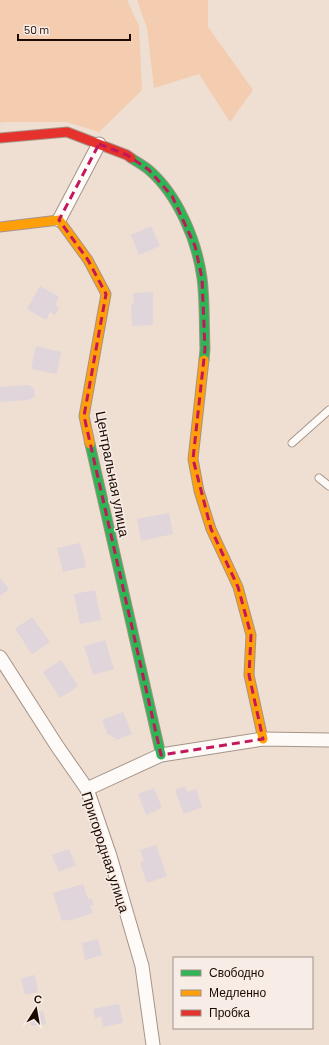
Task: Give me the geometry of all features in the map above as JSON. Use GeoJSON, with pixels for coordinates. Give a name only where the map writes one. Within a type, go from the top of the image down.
{"type":"FeatureCollection","features":[{"type":"Feature","properties":{"kind":"street"},"geometry":{"type":"LineString","coordinates":[[0,138],[67,132],[126,155],[149,170],[172,196],[183,217],[195,246],[202,278],[205,349],[193,459],[199,491],[211,529],[238,587],[251,635],[249,675],[263,739]]}},
{"type":"Feature","properties":{"kind":"street"},"geometry":{"type":"LineString","coordinates":[[0,227],[59,220],[99,144]]}},
{"type":"Feature","properties":{"kind":"street","name":"Центральная улица"},"geometry":{"type":"LineString","coordinates":[[59,220],[88,260],[106,294],[84,416],[98,484],[161,755]]}},
{"type":"Feature","properties":{"kind":"street","name":"Пригородная улица"},"geometry":{"type":"LineString","coordinates":[[0,656],[87,789],[110,856],[142,966],[153,1045]]}},
{"type":"Feature","properties":{"kind":"street"},"geometry":{"type":"LineString","coordinates":[[87,789],[161,755],[263,739],[329,740]]}},
{"type":"Feature","properties":{"kind":"lane"},"geometry":{"type":"LineString","coordinates":[[292,443],[329,410]]}},
{"type":"Feature","properties":{"kind":"lane"},"geometry":{"type":"LineString","coordinates":[[319,478],[329,486]]}},
{"type":"Feature","properties":{"kind":"highlighted area"},"geometry":{"type":"Polygon","coordinates":[[[99,144],[127,155],[149,170],[172,196],[195,246],[202,278],[205,349],[193,459],[211,529],[238,587],[251,635],[249,675],[263,739],[161,755],[84,416],[106,294],[88,260],[59,220],[99,144]]]}},
{"type":"Feature","properties":{"kind":"shaded area"},"geometry":{"type":"Polygon","coordinates":[[[0,0],[127,0],[139,26],[142,90],[99,132],[67,122],[0,123],[0,0]]]}},
{"type":"Feature","properties":{"kind":"shaded area"},"geometry":{"type":"Polygon","coordinates":[[[137,0],[208,0],[208,27],[253,90],[230,122],[199,74],[154,88],[147,28],[137,0]]]}},
{"type":"Feature","properties":{"kind":"building"},"geometry":{"type":"Polygon","coordinates":[[[151,226],[160,246],[139,255],[131,235],[151,226]]]}},
{"type":"Feature","properties":{"kind":"building"},"geometry":{"type":"Polygon","coordinates":[[[40,286],[59,297],[55,305],[59,308],[55,315],[50,312],[46,320],[27,309],[40,286]]]}},
{"type":"Feature","properties":{"kind":"building"},"geometry":{"type":"Polygon","coordinates":[[[153,292],[153,325],[132,326],[131,304],[134,304],[133,293],[153,292]]]}},
{"type":"Feature","properties":{"kind":"building"},"geometry":{"type":"Polygon","coordinates":[[[36,346],[61,352],[57,374],[31,369],[36,346]]]}},
{"type":"Feature","properties":{"kind":"building"},"geometry":{"type":"Polygon","coordinates":[[[28,385],[34,388],[35,397],[28,400],[0,402],[0,387],[28,385]]]}},
{"type":"Feature","properties":{"kind":"building"},"geometry":{"type":"Polygon","coordinates":[[[169,513],[173,534],[141,541],[137,519],[169,513]]]}},
{"type":"Feature","properties":{"kind":"building"},"geometry":{"type":"Polygon","coordinates":[[[80,543],[86,567],[63,572],[57,548],[80,543]]]}},
{"type":"Feature","properties":{"kind":"building"},"geometry":{"type":"Polygon","coordinates":[[[0,578],[9,589],[0,596],[0,578]]]}},
{"type":"Feature","properties":{"kind":"building"},"geometry":{"type":"Polygon","coordinates":[[[95,590],[101,620],[80,624],[74,594],[95,590]]]}},
{"type":"Feature","properties":{"kind":"building"},"geometry":{"type":"Polygon","coordinates":[[[32,617],[50,642],[32,654],[15,629],[32,617]]]}},
{"type":"Feature","properties":{"kind":"building"},"geometry":{"type":"Polygon","coordinates":[[[105,640],[114,669],[93,675],[84,646],[105,640]]]}},
{"type":"Feature","properties":{"kind":"building"},"geometry":{"type":"Polygon","coordinates":[[[61,660],[78,686],[60,698],[43,672],[61,660]]]}},
{"type":"Feature","properties":{"kind":"building"},"geometry":{"type":"Polygon","coordinates":[[[123,712],[132,734],[116,740],[115,737],[108,735],[102,720],[123,712]]]}},
{"type":"Feature","properties":{"kind":"building"},"geometry":{"type":"Polygon","coordinates":[[[185,786],[187,792],[196,789],[202,807],[184,814],[175,790],[185,786]]]}},
{"type":"Feature","properties":{"kind":"building"},"geometry":{"type":"Polygon","coordinates":[[[154,788],[162,808],[146,815],[138,794],[154,788]]]}},
{"type":"Feature","properties":{"kind":"building"},"geometry":{"type":"Polygon","coordinates":[[[156,845],[167,876],[147,883],[140,863],[144,861],[140,850],[156,845]]]}},
{"type":"Feature","properties":{"kind":"building"},"geometry":{"type":"Polygon","coordinates":[[[69,849],[76,865],[59,872],[52,855],[69,849]]]}},
{"type":"Feature","properties":{"kind":"building"},"geometry":{"type":"Polygon","coordinates":[[[83,884],[88,899],[91,898],[94,905],[90,906],[93,913],[69,921],[69,919],[62,921],[53,893],[83,884]]]}},
{"type":"Feature","properties":{"kind":"building"},"geometry":{"type":"Polygon","coordinates":[[[98,939],[102,955],[85,960],[82,943],[98,939]]]}},
{"type":"Feature","properties":{"kind":"building"},"geometry":{"type":"Polygon","coordinates":[[[35,975],[38,992],[25,995],[21,978],[35,975]]]}},
{"type":"Feature","properties":{"kind":"building"},"geometry":{"type":"Polygon","coordinates":[[[119,1004],[123,1023],[103,1027],[101,1016],[95,1018],[93,1009],[119,1004]]]}},
{"type":"Feature","properties":{"kind":"building"},"geometry":{"type":"Polygon","coordinates":[[[43,1011],[46,1024],[31,1026],[29,1013],[43,1011]]]}},
{"type":"Feature","properties":{"kind":"traffic: fast"},"geometry":{"type":"LineString","coordinates":[[131,158],[149,170],[169,192],[191,234],[196,249],[203,287],[204,360]]}},
{"type":"Feature","properties":{"kind":"traffic: fast"},"geometry":{"type":"LineString","coordinates":[[90,444],[161,755]]}},
{"type":"Feature","properties":{"kind":"traffic: slow"},"geometry":{"type":"LineString","coordinates":[[0,227],[59,220],[88,260],[106,294],[84,416],[90,444]]}},
{"type":"Feature","properties":{"kind":"traffic: slow"},"geometry":{"type":"LineString","coordinates":[[204,360],[193,459],[199,491],[211,529],[238,587],[251,635],[249,675],[263,739]]}},
{"type":"Feature","properties":{"kind":"traffic: jam"},"geometry":{"type":"LineString","coordinates":[[0,138],[67,132],[127,155],[131,158]]}}]}
